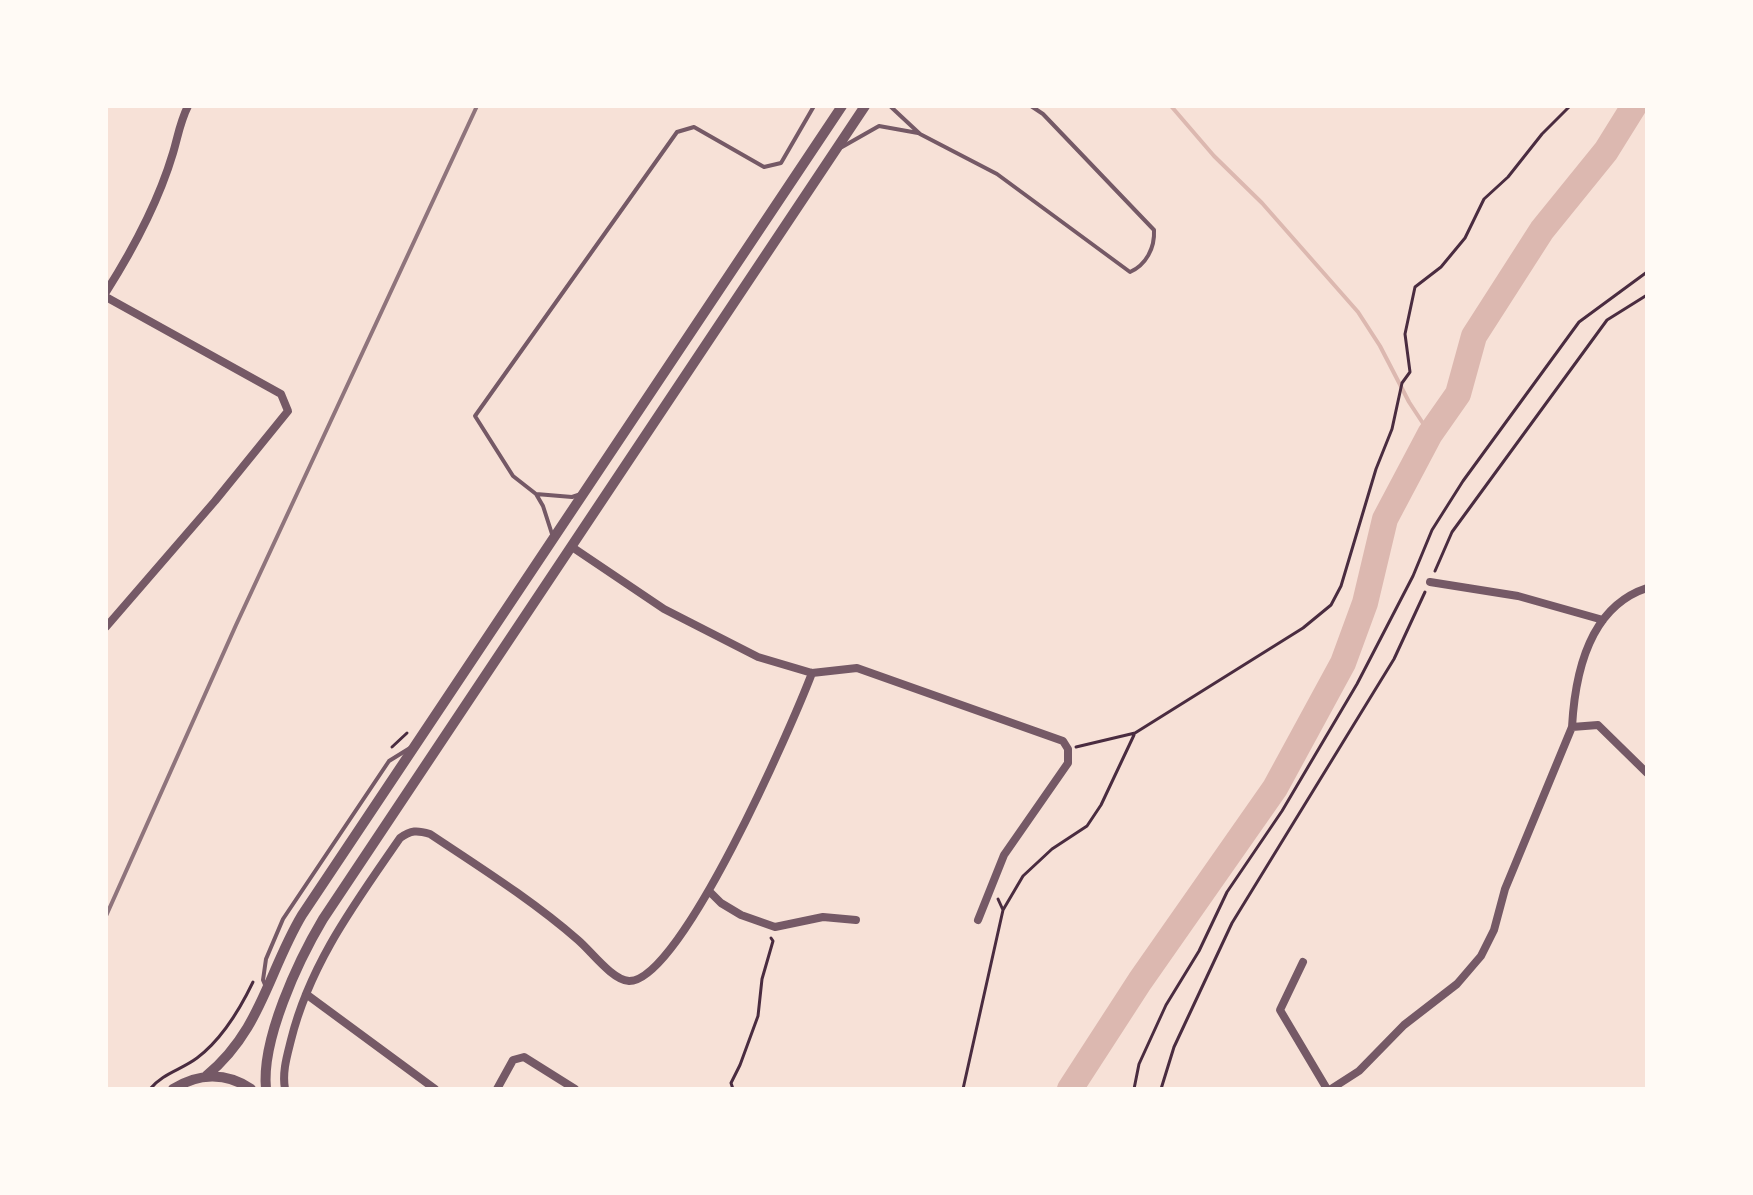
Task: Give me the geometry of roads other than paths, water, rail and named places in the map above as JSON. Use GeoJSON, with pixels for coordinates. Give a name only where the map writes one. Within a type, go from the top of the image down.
{"type":"FeatureCollection","features":[{"type":"Feature","properties":{"kind":"street"},"geometry":{"type":"LineString","coordinates":[[106,627],[288,411],[281,394],[106,294],[148,214],[172,153],[178,124],[188,106]]}},
{"type":"Feature","properties":{"kind":"street"},"geometry":{"type":"LineString","coordinates":[[206,1076],[238,1044],[258,1013],[289,936],[302,915],[842,106]]}},
{"type":"Feature","properties":{"kind":"street"},"geometry":{"type":"LineString","coordinates":[[266,1089],[271,1045],[293,977],[309,942],[865,106]]}},
{"type":"Feature","properties":{"kind":"street"},"geometry":{"type":"LineString","coordinates":[[572,547],[664,609],[758,657],[812,673],[857,668],[1063,741],[1068,749],[1068,763],[1004,855],[978,920]]}},
{"type":"Feature","properties":{"kind":"street"},"geometry":{"type":"LineString","coordinates":[[1430,582],[1518,596],[1603,620]]}},
{"type":"Feature","properties":{"kind":"street"},"geometry":{"type":"LineString","coordinates":[[1303,962],[1280,1010],[1329,1089],[1359,1071],[1404,1025],[1457,984],[1481,956],[1494,930],[1505,889],[1572,727],[1579,672],[1588,643],[1603,620],[1627,594],[1647,588]]}},
{"type":"Feature","properties":{"kind":"street"},"geometry":{"type":"LineString","coordinates":[[285,1089],[284,1070],[317,967],[349,911],[400,838],[416,830],[430,834],[535,903],[598,957],[613,976],[630,981],[647,975],[674,947],[709,891],[812,673]]}},
{"type":"Feature","properties":{"kind":"street"},"geometry":{"type":"LineString","coordinates":[[1572,727],[1598,725],[1647,773]]}},
{"type":"Feature","properties":{"kind":"street"},"geometry":{"type":"LineString","coordinates":[[709,891],[721,903],[761,924],[775,927],[823,917],[856,920]]}},
{"type":"Feature","properties":{"kind":"street"},"geometry":{"type":"LineString","coordinates":[[306,994],[435,1089]]}},
{"type":"Feature","properties":{"kind":"street"},"geometry":{"type":"LineString","coordinates":[[497,1089],[513,1060],[524,1057],[575,1089]]}},
{"type":"Feature","properties":{"kind":"street"},"geometry":{"type":"LineString","coordinates":[[173,1089],[206,1076],[235,1080],[251,1089]]}},
{"type":"Feature","properties":{"kind":"lane"},"geometry":{"type":"LineString","coordinates":[[553,540],[551,526],[536,494],[513,476],[475,416],[677,132],[694,127],[764,167],[781,163],[814,106]]}},
{"type":"Feature","properties":{"kind":"lane"},"geometry":{"type":"LineString","coordinates":[[890,106],[920,134],[997,174],[1130,272],[1141,267],[1155,243],[1154,230],[1043,114],[1031,106]]}},
{"type":"Feature","properties":{"kind":"lane"},"geometry":{"type":"LineString","coordinates":[[838,149],[879,126],[920,134]]}},
{"type":"Feature","properties":{"kind":"lane"},"geometry":{"type":"LineString","coordinates":[[536,494],[572,497],[584,493]]}},
{"type":"Feature","properties":{"kind":"waterway"},"geometry":{"type":"LineString","coordinates":[[1171,106],[1358,312],[1430,434]]}},
{"type":"Feature","properties":{"kind":"waterway"},"geometry":{"type":"LineString","coordinates":[[1070,1089],[1140,981],[1275,788],[1343,663],[1365,603],[1385,519],[1430,434],[1458,394],[1474,336],[1542,230],[1606,151],[1634,106]]}},
{"type":"Feature","properties":{"kind":"railway"},"geometry":{"type":"LineString","coordinates":[[106,916],[236,625],[477,106]]}}]}
